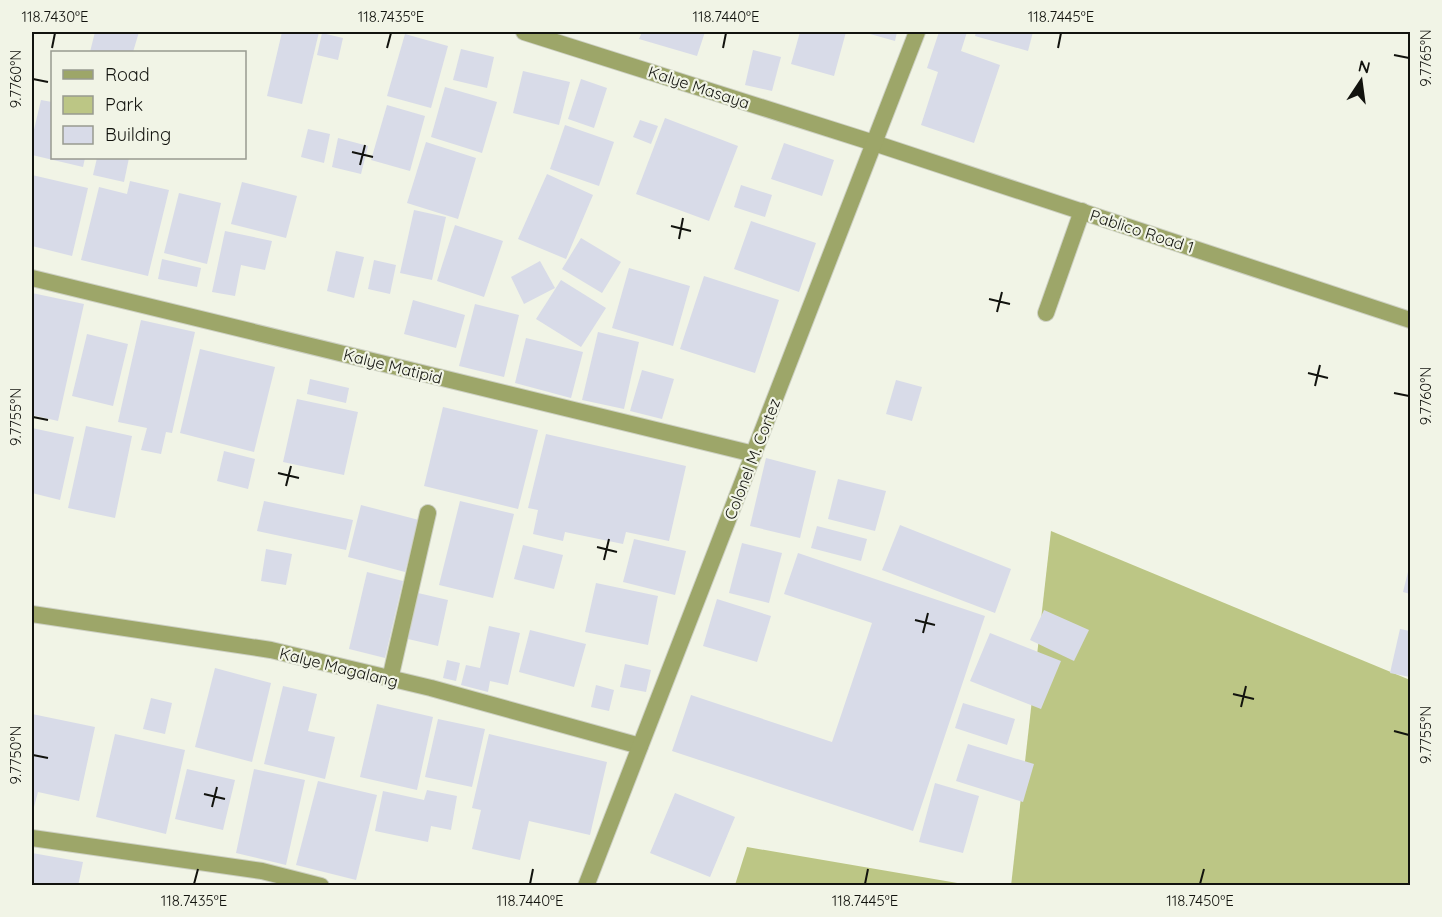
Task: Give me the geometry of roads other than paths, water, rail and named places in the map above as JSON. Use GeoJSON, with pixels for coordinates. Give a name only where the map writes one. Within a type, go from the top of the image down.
{"type":"FeatureCollection","features":[{"type":"Feature","properties":{"kind":"street","name":"Kalye Masaya"},"geometry":{"type":"LineString","coordinates":[[524,32],[874,143]]}},
{"type":"Feature","properties":{"kind":"street","name":"Colonel M. Cortez"},"geometry":{"type":"LineString","coordinates":[[586,885],[917,32]]}},
{"type":"Feature","properties":{"kind":"street","name":"Pablico Road 1"},"geometry":{"type":"LineString","coordinates":[[874,143],[1410,320]]}},
{"type":"Feature","properties":{"kind":"street"},"geometry":{"type":"LineString","coordinates":[[1046,313],[1082,211]]}},
{"type":"Feature","properties":{"kind":"street","name":"Kalye Matipid"},"geometry":{"type":"LineString","coordinates":[[32,279],[754,454]]}},
{"type":"Feature","properties":{"kind":"street"},"geometry":{"type":"LineString","coordinates":[[390,679],[428,513]]}},
{"type":"Feature","properties":{"kind":"street","name":"Kalye Magalang"},"geometry":{"type":"LineString","coordinates":[[32,615],[271,650],[390,679],[640,746]]}},
{"type":"Feature","properties":{"kind":"street"},"geometry":{"type":"LineString","coordinates":[[32,838],[262,871],[321,885]]}}]}
